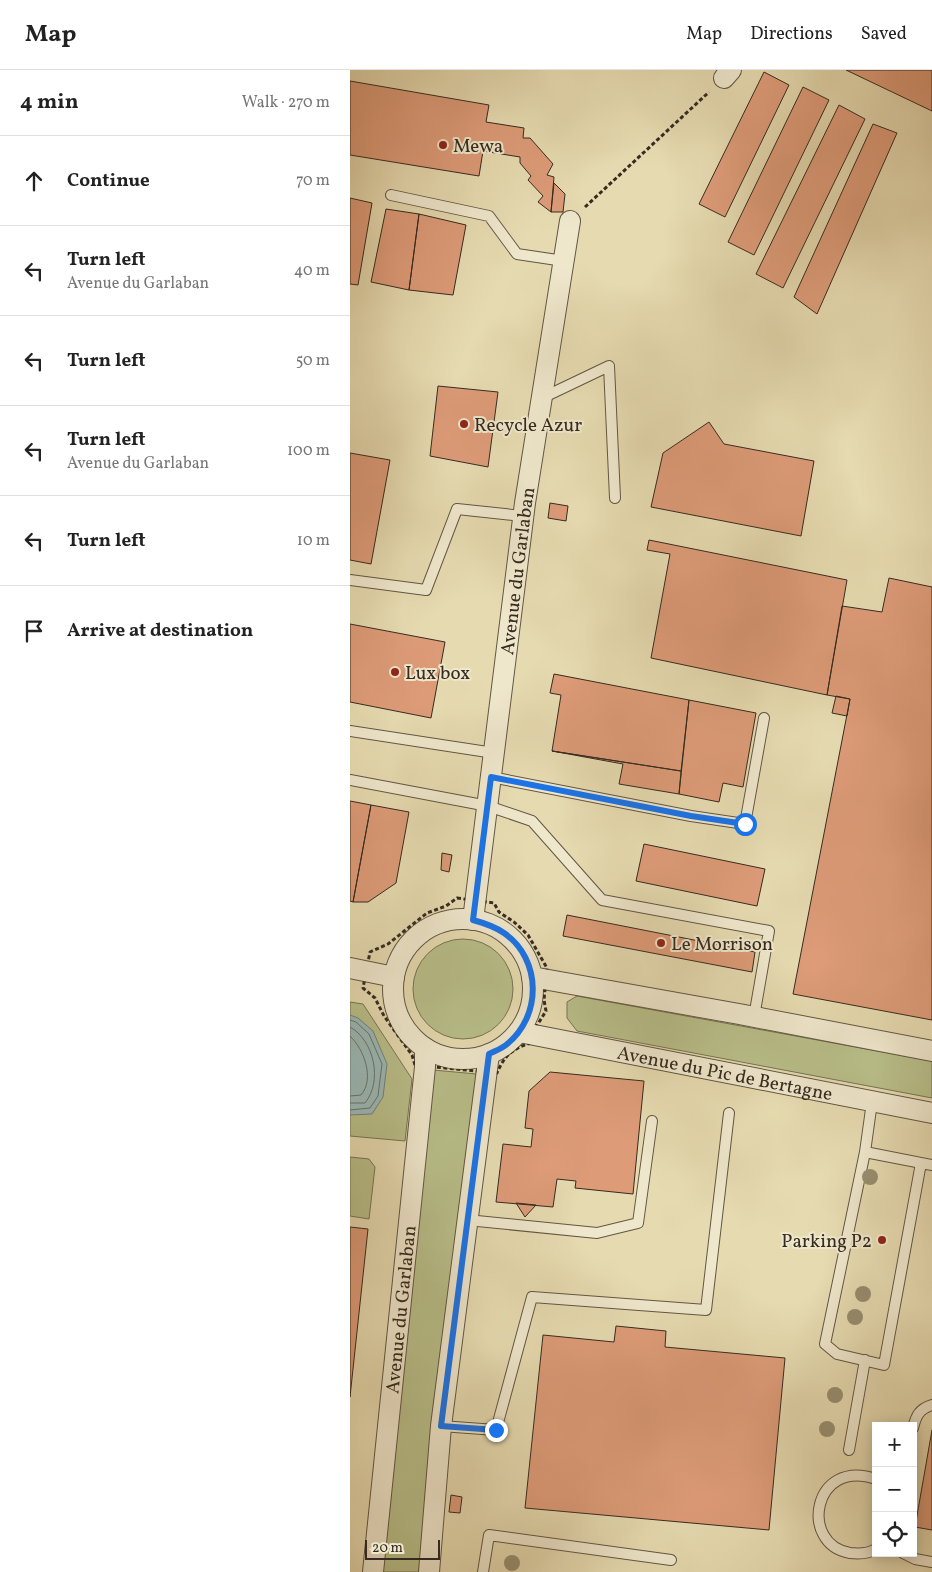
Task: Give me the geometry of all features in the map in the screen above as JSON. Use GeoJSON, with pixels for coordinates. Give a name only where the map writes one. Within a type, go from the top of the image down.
{"type":"FeatureCollection","features":[{"type":"Feature","properties":{"kind":"street","name":"Avenue du Garlaban"},"geometry":{"type":"LineString","coordinates":[[474,911],[523,516],[570,221]]}},
{"type":"Feature","properties":{"kind":"street"},"geometry":{"type":"LineString","coordinates":[[488,1063],[440,1055],[425,1057],[399,1017],[394,997],[394,977],[399,960],[409,945],[422,933],[438,924],[455,920],[474,911],[505,933],[518,945],[539,979],[754,1017],[932,1052]]}},
{"type":"Feature","properties":{"kind":"street"},"geometry":{"type":"LineString","coordinates":[[358,970],[394,977]]}},
{"type":"Feature","properties":{"kind":"street"},"geometry":{"type":"LineString","coordinates":[[429,1572],[441,1426],[488,1063],[506,1045],[527,1034],[528,1015],[539,979]]}},
{"type":"Feature","properties":{"kind":"street","name":"Avenue du Pic de Bertagne"},"geometry":{"type":"LineString","coordinates":[[527,1034],[932,1113]]}},
{"type":"Feature","properties":{"kind":"street","name":"Avenue du Garlaban"},"geometry":{"type":"LineString","coordinates":[[373,1572],[425,1057]]}},
{"type":"Feature","properties":{"kind":"lane"},"geometry":{"type":"LineString","coordinates":[[391,195],[488,216],[517,254],[564,261]]}},
{"type":"Feature","properties":{"kind":"lane"},"geometry":{"type":"LineString","coordinates":[[541,398],[609,366],[615,498]]}},
{"type":"Feature","properties":{"kind":"lane"},"geometry":{"type":"LineString","coordinates":[[350,580],[426,590],[457,510],[523,516]]}},
{"type":"Feature","properties":{"kind":"lane"},"geometry":{"type":"LineString","coordinates":[[491,777],[691,816],[745,824],[764,718]]}},
{"type":"Feature","properties":{"kind":"lane"},"geometry":{"type":"LineString","coordinates":[[350,731],[494,753]]}},
{"type":"Feature","properties":{"kind":"lane"},"geometry":{"type":"LineString","coordinates":[[350,780],[488,806],[532,821],[602,900],[769,931],[754,1017]]}},
{"type":"Feature","properties":{"kind":"lane"},"geometry":{"type":"LineString","coordinates":[[872,1102],[865,1152],[825,1344],[837,1354],[884,1365],[921,1163]]}},
{"type":"Feature","properties":{"kind":"lane"},"geometry":{"type":"LineString","coordinates":[[441,1426],[496,1430],[532,1297],[706,1310],[729,1113]]}},
{"type":"Feature","properties":{"kind":"lane"},"geometry":{"type":"LineString","coordinates":[[467,1220],[597,1233],[638,1223],[652,1121]]}},
{"type":"Feature","properties":{"kind":"lane"},"geometry":{"type":"LineString","coordinates":[[865,1152],[932,1165]]}},
{"type":"Feature","properties":{"kind":"lane"},"geometry":{"type":"LineString","coordinates":[[849,1450],[865,1360]]}},
{"type":"Feature","properties":{"kind":"lane"},"geometry":{"type":"LineString","coordinates":[[915,1422],[924,1408],[932,1405]]}},
{"type":"Feature","properties":{"kind":"lane"},"geometry":{"type":"LineString","coordinates":[[872,1478],[865,1475],[851,1475],[839,1479],[828,1487],[821,1499],[818,1512],[819,1525],[825,1537],[834,1546],[846,1552],[860,1554],[872,1550]]}},
{"type":"Feature","properties":{"kind":"lane"},"geometry":{"type":"LineString","coordinates":[[483,1572],[488,1535],[671,1560]]}},
{"type":"Feature","properties":{"kind":"lane"},"geometry":{"type":"LineString","coordinates":[[911,1557],[932,1562]]}},
{"type":"Feature","properties":{"kind":"path"},"geometry":{"type":"LineString","coordinates":[[570,221],[727,74]]}},
{"type":"Feature","properties":{"kind":"path"},"geometry":{"type":"LineString","coordinates":[[457,898],[474,911],[494,903],[499,912],[528,935],[547,968],[539,979],[546,1011],[536,1027],[527,1034],[531,1043],[512,1050],[502,1060],[497,1073],[488,1063],[425,1057],[415,1065],[412,1055],[384,1016],[375,998],[363,988],[358,970],[370,952],[388,944],[427,913],[446,906],[457,898]]}},
{"type":"Feature","properties":{"kind":"green space"},"geometry":{"type":"Polygon","coordinates":[[[463,939],[473,940],[491,947],[505,961],[512,979],[512,999],[505,1017],[491,1031],[473,1038],[463,1039],[453,1038],[435,1031],[421,1017],[414,999],[413,989],[414,979],[421,961],[435,947],[453,940],[463,939]]]}},
{"type":"Feature","properties":{"kind":"green space"},"geometry":{"type":"Polygon","coordinates":[[[577,996],[932,1061],[932,1098],[577,1031],[567,1018],[567,1002],[577,996]]]}},
{"type":"Feature","properties":{"kind":"green space"},"geometry":{"type":"Polygon","coordinates":[[[350,1002],[363,1004],[412,1079],[405,1141],[350,1136],[350,1002]]]}},
{"type":"Feature","properties":{"kind":"green space"},"geometry":{"type":"Polygon","coordinates":[[[433,1070],[477,1074],[423,1572],[381,1572],[433,1070]]]}},
{"type":"Feature","properties":{"kind":"green space"},"geometry":{"type":"Polygon","coordinates":[[[350,1157],[369,1159],[375,1167],[369,1219],[350,1216],[350,1157]]]}},
{"type":"Feature","properties":{"kind":"water"},"geometry":{"type":"Polygon","coordinates":[[[350,1015],[358,1018],[373,1031],[387,1064],[383,1097],[372,1114],[350,1115],[350,1015]]]}},
{"type":"Feature","properties":{"kind":"building"},"geometry":{"type":"Polygon","coordinates":[[[846,70],[932,70],[932,111],[846,70]]]}},
{"type":"Feature","properties":{"kind":"building"},"geometry":{"type":"Polygon","coordinates":[[[764,72],[789,85],[725,217],[699,204],[764,72]]]}},
{"type":"Feature","properties":{"kind":"building","name":"Mewa"},"geometry":{"type":"Polygon","coordinates":[[[350,81],[489,105],[486,122],[524,128],[523,138],[530,138],[553,164],[547,175],[554,177],[551,212],[538,202],[543,196],[528,180],[531,176],[520,163],[520,157],[483,151],[479,176],[350,155],[350,81]]]}},
{"type":"Feature","properties":{"kind":"building"},"geometry":{"type":"Polygon","coordinates":[[[803,87],[829,100],[754,255],[728,242],[803,87]]]}},
{"type":"Feature","properties":{"kind":"building"},"geometry":{"type":"Polygon","coordinates":[[[839,105],[865,119],[783,288],[756,274],[839,105]]]}},
{"type":"Feature","properties":{"kind":"building"},"geometry":{"type":"Polygon","coordinates":[[[873,124],[897,133],[817,314],[794,297],[873,124]]]}},
{"type":"Feature","properties":{"kind":"building"},"geometry":{"type":"Polygon","coordinates":[[[554,183],[565,194],[563,212],[551,212],[554,183]]]}},
{"type":"Feature","properties":{"kind":"building"},"geometry":{"type":"Polygon","coordinates":[[[350,198],[372,203],[358,285],[350,284],[350,198]]]}},
{"type":"Feature","properties":{"kind":"building"},"geometry":{"type":"Polygon","coordinates":[[[386,209],[419,214],[409,290],[371,282],[386,209]]]}},
{"type":"Feature","properties":{"kind":"building"},"geometry":{"type":"Polygon","coordinates":[[[419,214],[466,225],[453,295],[409,290],[419,214]]]}},
{"type":"Feature","properties":{"kind":"building","name":"Recycle Azur"},"geometry":{"type":"Polygon","coordinates":[[[438,386],[498,392],[488,467],[430,456],[438,386]]]}},
{"type":"Feature","properties":{"kind":"building"},"geometry":{"type":"Polygon","coordinates":[[[709,422],[724,444],[814,461],[801,536],[651,507],[663,453],[709,422]]]}},
{"type":"Feature","properties":{"kind":"building"},"geometry":{"type":"Polygon","coordinates":[[[350,453],[390,460],[371,564],[350,560],[350,453]]]}},
{"type":"Feature","properties":{"kind":"building"},"geometry":{"type":"Polygon","coordinates":[[[550,503],[568,506],[566,521],[548,518],[550,503]]]}},
{"type":"Feature","properties":{"kind":"building"},"geometry":{"type":"Polygon","coordinates":[[[649,540],[847,580],[827,695],[651,658],[670,554],[647,550],[649,540]]]}},
{"type":"Feature","properties":{"kind":"building"},"geometry":{"type":"Polygon","coordinates":[[[889,578],[932,587],[932,1020],[793,994],[850,699],[827,695],[842,606],[882,612],[889,578]]]}},
{"type":"Feature","properties":{"kind":"building","name":"Lux box"},"geometry":{"type":"Polygon","coordinates":[[[350,624],[445,642],[431,718],[350,702],[350,624]]]}},
{"type":"Feature","properties":{"kind":"building"},"geometry":{"type":"Polygon","coordinates":[[[554,674],[689,700],[681,771],[552,751],[561,695],[550,693],[554,674]]]}},
{"type":"Feature","properties":{"kind":"building"},"geometry":{"type":"Polygon","coordinates":[[[836,696],[850,699],[847,716],[832,713],[836,696]]]}},
{"type":"Feature","properties":{"kind":"building"},"geometry":{"type":"Polygon","coordinates":[[[689,700],[756,713],[743,787],[723,783],[719,802],[679,794],[689,700]]]}},
{"type":"Feature","properties":{"kind":"building"},"geometry":{"type":"Polygon","coordinates":[[[552,751],[681,771],[679,794],[619,784],[623,764],[552,751]]]}},
{"type":"Feature","properties":{"kind":"building"},"geometry":{"type":"Polygon","coordinates":[[[350,801],[371,805],[353,902],[350,901],[350,801]]]}},
{"type":"Feature","properties":{"kind":"building"},"geometry":{"type":"Polygon","coordinates":[[[371,805],[409,812],[396,883],[368,902],[353,902],[371,805]]]}},
{"type":"Feature","properties":{"kind":"building"},"geometry":{"type":"Polygon","coordinates":[[[644,844],[765,869],[757,906],[636,881],[644,844]]]}},
{"type":"Feature","properties":{"kind":"building"},"geometry":{"type":"Polygon","coordinates":[[[442,853],[452,855],[449,872],[441,870],[442,853]]]}},
{"type":"Feature","properties":{"kind":"building"},"geometry":{"type":"Polygon","coordinates":[[[567,915],[755,952],[752,972],[563,936],[567,915]]]}},
{"type":"Feature","properties":{"kind":"building"},"geometry":{"type":"Polygon","coordinates":[[[550,1072],[644,1081],[633,1194],[575,1188],[576,1181],[557,1179],[553,1207],[496,1202],[503,1144],[531,1147],[533,1129],[525,1128],[529,1091],[550,1072]]]}},
{"type":"Feature","properties":{"kind":"building"},"geometry":{"type":"Polygon","coordinates":[[[516,1203],[536,1205],[525,1217],[516,1203]]]}},
{"type":"Feature","properties":{"kind":"building"},"geometry":{"type":"Polygon","coordinates":[[[350,1227],[368,1229],[350,1397],[350,1227]]]}},
{"type":"Feature","properties":{"kind":"building"},"geometry":{"type":"Polygon","coordinates":[[[616,1326],[666,1331],[665,1347],[785,1358],[769,1530],[525,1508],[543,1335],[614,1342],[616,1326]]]}},
{"type":"Feature","properties":{"kind":"building"},"geometry":{"type":"Polygon","coordinates":[[[932,1430],[932,1530],[917,1527],[917,1516],[932,1430]]]}},
{"type":"Feature","properties":{"kind":"building"},"geometry":{"type":"Polygon","coordinates":[[[451,1495],[462,1497],[460,1513],[449,1512],[451,1495]]]}},
{"type":"Feature","properties":{"kind":"place","name":"Mewa"},"geometry":{"type":"Point","coordinates":[443,145]}},
{"type":"Feature","properties":{"kind":"place","name":"Recycle Azur"},"geometry":{"type":"Point","coordinates":[464,424]}},
{"type":"Feature","properties":{"kind":"place","name":"Lux box"},"geometry":{"type":"Point","coordinates":[395,672]}},
{"type":"Feature","properties":{"kind":"place","name":"Le Morrison"},"geometry":{"type":"Point","coordinates":[661,943]}},
{"type":"Feature","properties":{"kind":"place","name":"Parking P2"},"geometry":{"type":"Point","coordinates":[882,1240]}},
{"type":"Feature","properties":{"kind":"route"},"geometry":{"type":"LineString","coordinates":[[496,1430],[441,1426],[489,1054],[506,1045],[519,1032],[528,1015],[533,996],[532,977],[527,960],[518,945],[505,933],[490,924],[473,920],[491,777],[691,816],[745,824]]}}]}
